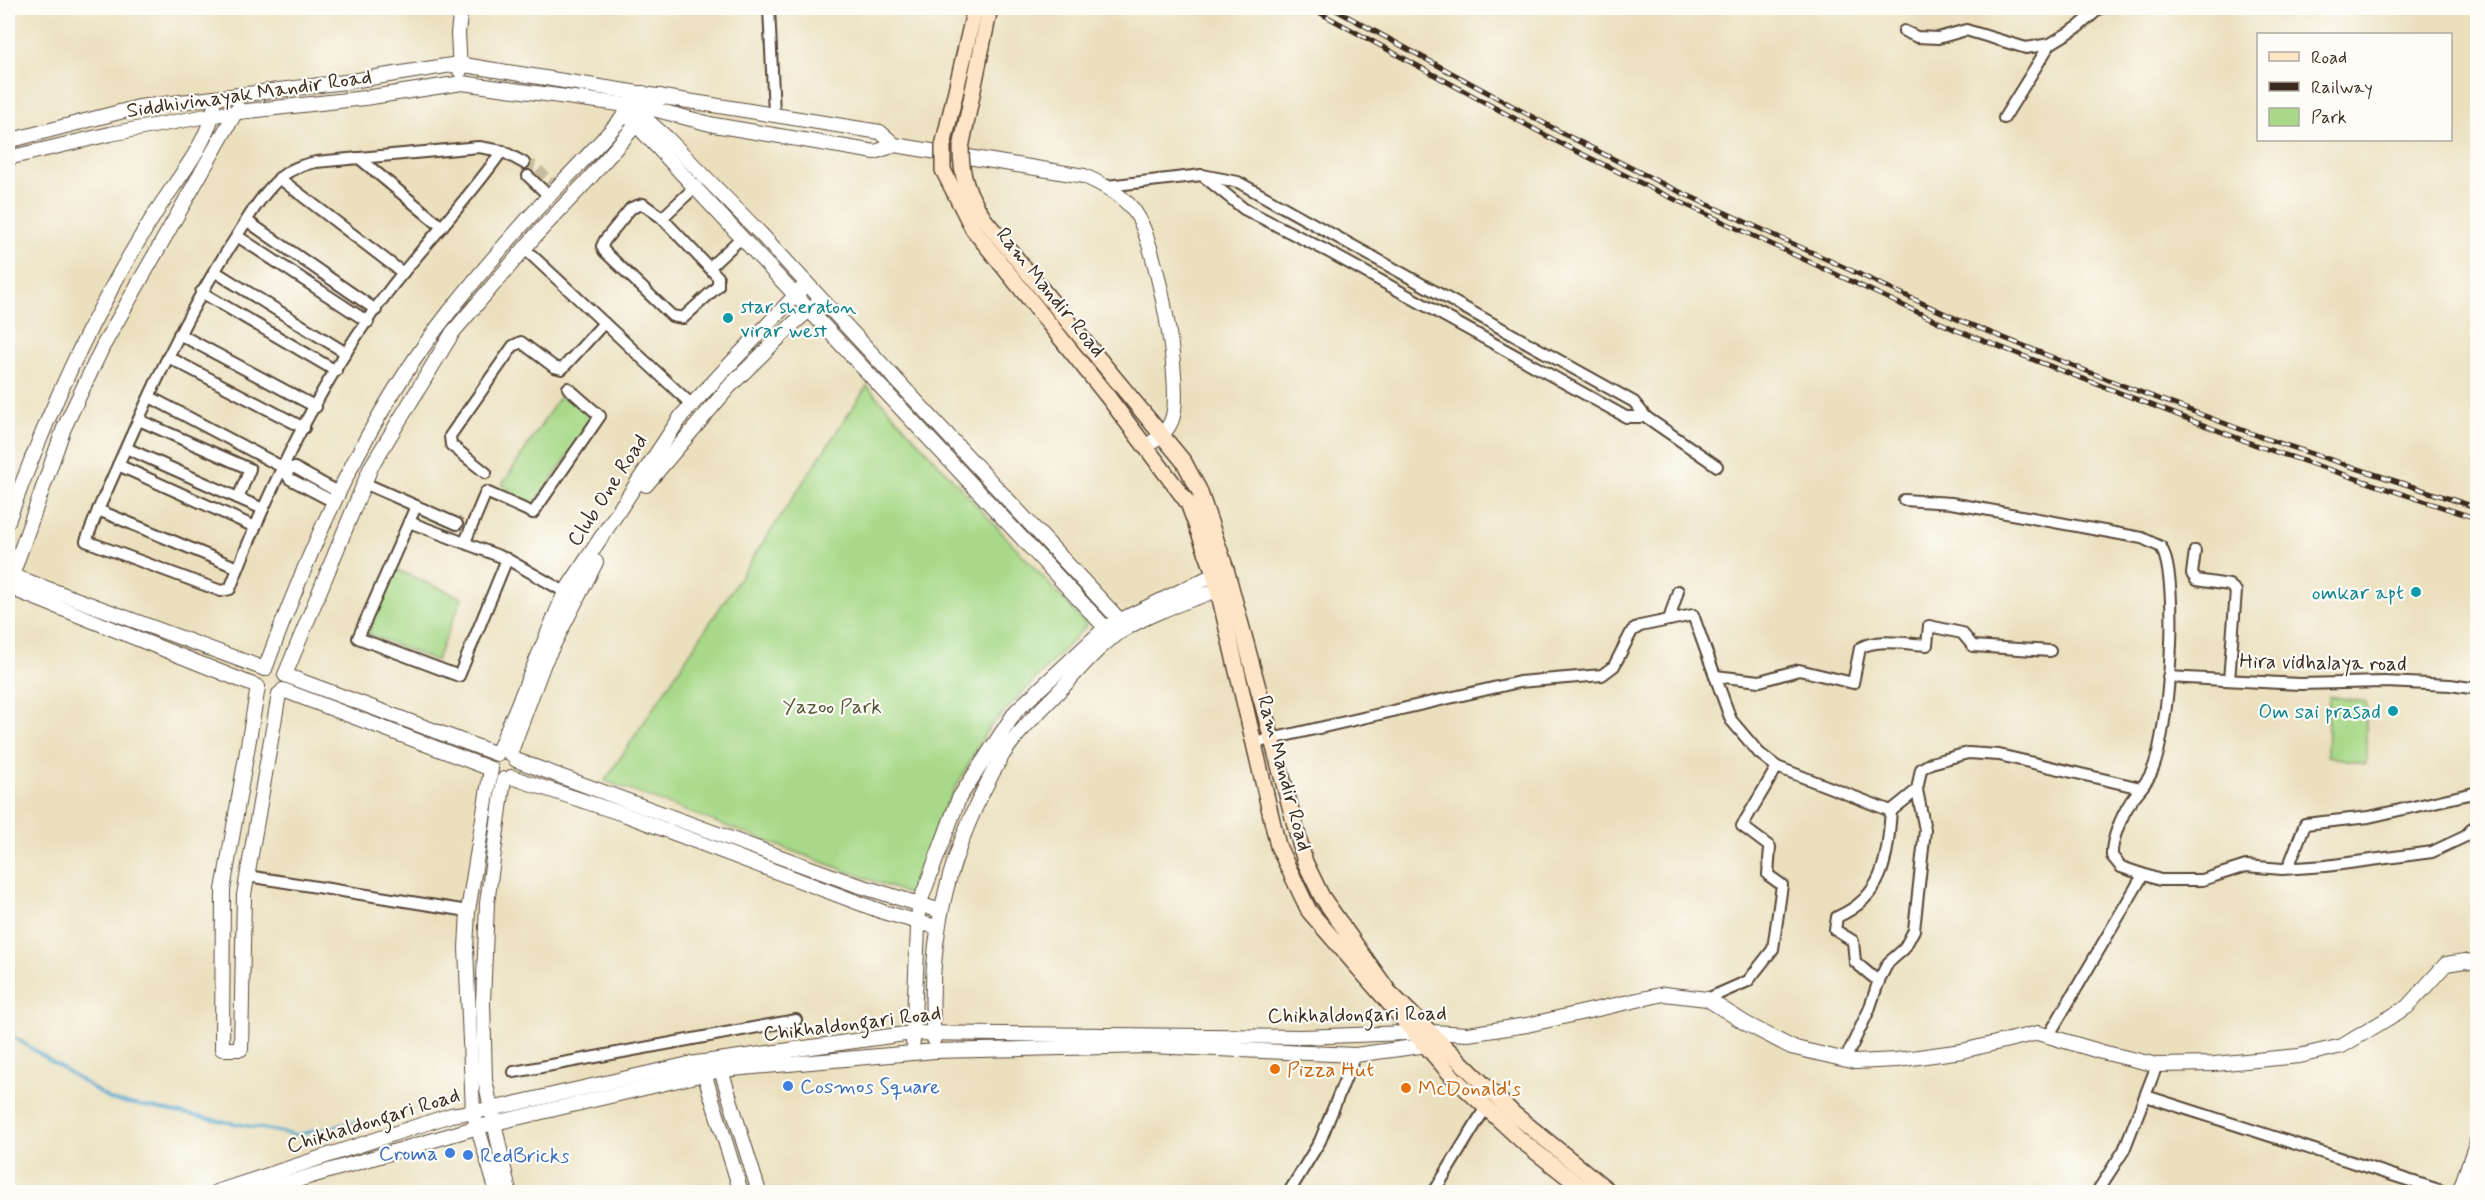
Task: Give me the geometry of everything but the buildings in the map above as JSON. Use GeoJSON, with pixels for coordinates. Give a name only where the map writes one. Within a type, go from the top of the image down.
{"type":"FeatureCollection","features":[{"type":"Feature","properties":{"kind":"main road","name":"Ram Mandir Road"},"geometry":{"type":"LineString","coordinates":[[975,8],[943,146],[944,170],[973,229],[1108,397],[1188,503],[1220,571]]}},
{"type":"Feature","properties":{"kind":"main road"},"geometry":{"type":"LineString","coordinates":[[990,8],[961,148],[961,172],[968,192],[984,219],[1184,462],[1199,490],[1224,588],[1271,739],[1305,862],[1322,897],[1389,992],[1428,1039],[1443,1043],[1514,1114],[1610,1192]]}},
{"type":"Feature","properties":{"kind":"main road","name":"Ram Mandir Road"},"geometry":{"type":"LineString","coordinates":[[1224,588],[1254,743],[1278,846],[1309,911],[1414,1032],[1428,1039],[1453,1077],[1522,1142],[1587,1192]]}},
{"type":"Feature","properties":{"kind":"street"},"geometry":{"type":"LineString","coordinates":[[460,8],[458,64],[462,83]]}},
{"type":"Feature","properties":{"kind":"street"},"geometry":{"type":"LineString","coordinates":[[769,8],[774,113],[880,132],[895,145],[1084,176],[1107,186],[1137,215],[1145,233],[1158,282],[1173,362],[1176,394],[1173,418],[1162,436],[1146,446]]}},
{"type":"Feature","properties":{"kind":"street"},"geometry":{"type":"LineString","coordinates":[[1904,31],[1917,37],[1938,38],[1966,30],[2026,48],[2050,44],[2078,27],[2100,8]]}},
{"type":"Feature","properties":{"kind":"street"},"geometry":{"type":"LineString","coordinates":[[2004,118],[2050,44]]}},
{"type":"Feature","properties":{"kind":"street","name":"Siddhivinayak Mandir Road"},"geometry":{"type":"LineString","coordinates":[[8,141],[139,107],[217,95],[345,82],[458,64],[774,113]]}},
{"type":"Feature","properties":{"kind":"street","name":"Siddhivinayak Mandir Road"},"geometry":{"type":"LineString","coordinates":[[8,158],[110,134],[212,115],[462,83],[875,152],[895,145]]}},
{"type":"Feature","properties":{"kind":"street"},"geometry":{"type":"LineString","coordinates":[[9,582],[64,428],[103,346],[237,112],[241,93]]}},
{"type":"Feature","properties":{"kind":"street"},"geometry":{"type":"LineString","coordinates":[[643,93],[636,113],[453,332],[371,467],[285,675],[244,895],[241,1049],[222,1049],[223,890],[259,674],[265,669],[274,667],[285,675],[758,850],[941,911]]}},
{"type":"Feature","properties":{"kind":"street"},"geometry":{"type":"LineString","coordinates":[[8,521],[46,421],[110,291],[156,212],[198,149],[212,115],[217,95]]}},
{"type":"Feature","properties":{"kind":"street"},"geometry":{"type":"LineString","coordinates":[[265,669],[288,608],[336,497],[401,378],[450,311],[549,196],[636,113],[661,96]]}},
{"type":"Feature","properties":{"kind":"street"},"geometry":{"type":"LineString","coordinates":[[636,113],[694,188],[1110,632]]}},
{"type":"Feature","properties":{"kind":"street"},"geometry":{"type":"LineString","coordinates":[[636,113],[806,284],[1124,624]]}},
{"type":"Feature","properties":{"kind":"street"},"geometry":{"type":"LineString","coordinates":[[502,151],[376,309],[346,353],[282,467],[230,589],[221,591],[86,542],[118,465],[201,292],[247,221],[279,178],[299,166],[479,147],[502,151],[524,163]]}},
{"type":"Feature","properties":{"kind":"street"},"geometry":{"type":"LineString","coordinates":[[359,158],[442,227]]}},
{"type":"Feature","properties":{"kind":"street"},"geometry":{"type":"LineString","coordinates":[[1107,186],[1202,175],[1238,182],[1634,402],[1646,417],[1717,466]]}},
{"type":"Feature","properties":{"kind":"street"},"geometry":{"type":"LineString","coordinates":[[1202,175],[1244,209],[1456,322],[1626,417],[1646,417]]}},
{"type":"Feature","properties":{"kind":"street"},"geometry":{"type":"LineString","coordinates":[[528,176],[549,196]]}},
{"type":"Feature","properties":{"kind":"street"},"geometry":{"type":"LineString","coordinates":[[279,178],[404,273]]}},
{"type":"Feature","properties":{"kind":"street"},"geometry":{"type":"LineString","coordinates":[[662,218],[694,188]]}},
{"type":"Feature","properties":{"kind":"street"},"geometry":{"type":"LineString","coordinates":[[643,204],[662,218],[710,267],[718,276],[718,286],[683,318],[678,318],[672,316],[604,251],[603,246],[605,240],[632,208],[643,204]]}},
{"type":"Feature","properties":{"kind":"street"},"geometry":{"type":"LineString","coordinates":[[247,221],[376,309]]}},
{"type":"Feature","properties":{"kind":"street"},"geometry":{"type":"LineString","coordinates":[[237,236],[368,322]]}},
{"type":"Feature","properties":{"kind":"street"},"geometry":{"type":"LineString","coordinates":[[710,267],[741,238]]}},
{"type":"Feature","properties":{"kind":"street"},"geometry":{"type":"LineString","coordinates":[[524,248],[692,405]]}},
{"type":"Feature","properties":{"kind":"street"},"geometry":{"type":"LineString","coordinates":[[214,271],[346,353]]}},
{"type":"Feature","properties":{"kind":"street","name":"Club One Road"},"geometry":{"type":"LineString","coordinates":[[508,756],[565,592],[682,415],[806,284]]}},
{"type":"Feature","properties":{"kind":"street"},"geometry":{"type":"LineString","coordinates":[[201,292],[336,371]]}},
{"type":"Feature","properties":{"kind":"street","name":"Club One Road"},"geometry":{"type":"LineString","coordinates":[[508,756],[544,663],[587,576],[650,478],[729,387],[808,311],[822,301]]}},
{"type":"Feature","properties":{"kind":"street"},"geometry":{"type":"LineString","coordinates":[[1456,322],[1464,306]]}},
{"type":"Feature","properties":{"kind":"street"},"geometry":{"type":"LineString","coordinates":[[486,473],[451,445],[450,436],[513,346],[521,342],[554,367],[562,369],[604,323]]}},
{"type":"Feature","properties":{"kind":"street"},"geometry":{"type":"LineString","coordinates":[[179,334],[316,407]]}},
{"type":"Feature","properties":{"kind":"street"},"geometry":{"type":"LineString","coordinates":[[168,357],[304,428]]}},
{"type":"Feature","properties":{"kind":"street"},"geometry":{"type":"LineString","coordinates":[[465,542],[486,492],[533,513],[600,416],[568,388]]}},
{"type":"Feature","properties":{"kind":"street"},"geometry":{"type":"LineString","coordinates":[[150,397],[282,467],[290,478],[336,497]]}},
{"type":"Feature","properties":{"kind":"street"},"geometry":{"type":"LineString","coordinates":[[139,420],[250,470],[238,498]]}},
{"type":"Feature","properties":{"kind":"street"},"geometry":{"type":"LineString","coordinates":[[46,421],[64,428]]}},
{"type":"Feature","properties":{"kind":"street"},"geometry":{"type":"LineString","coordinates":[[126,448],[263,509]]}},
{"type":"Feature","properties":{"kind":"street"},"geometry":{"type":"LineString","coordinates":[[118,465],[255,527]]}},
{"type":"Feature","properties":{"kind":"street"},"geometry":{"type":"LineString","coordinates":[[364,483],[456,524]]}},
{"type":"Feature","properties":{"kind":"street"},"geometry":{"type":"LineString","coordinates":[[1904,500],[1951,503],[2142,538],[2158,543],[2165,554],[2172,584],[2166,722],[2161,750],[2151,774],[2130,803],[2111,847],[2116,864],[2160,880],[2202,880],[2246,866],[2288,868],[2326,866],[2432,852],[2464,837],[2478,823]]}},
{"type":"Feature","properties":{"kind":"street"},"geometry":{"type":"LineString","coordinates":[[416,506],[358,638],[459,676],[507,559]]}},
{"type":"Feature","properties":{"kind":"street"},"geometry":{"type":"LineString","coordinates":[[98,510],[238,568]]}},
{"type":"Feature","properties":{"kind":"street"},"geometry":{"type":"LineString","coordinates":[[409,522],[507,559],[565,592]]}},
{"type":"Feature","properties":{"kind":"street"},"geometry":{"type":"LineString","coordinates":[[2195,551],[2192,574],[2196,580],[2229,585],[2236,591],[2229,680]]}},
{"type":"Feature","properties":{"kind":"street"},"geometry":{"type":"LineString","coordinates":[[913,1053],[916,922],[919,905],[959,798],[1017,711],[1110,632],[1220,571]]}},
{"type":"Feature","properties":{"kind":"street"},"geometry":{"type":"LineString","coordinates":[[9,582],[265,669]]}},
{"type":"Feature","properties":{"kind":"street"},"geometry":{"type":"LineString","coordinates":[[9,582],[258,687],[267,695],[281,692],[491,769],[497,777],[507,778],[626,815],[916,922],[936,927]]}},
{"type":"Feature","properties":{"kind":"street"},"geometry":{"type":"LineString","coordinates":[[1124,624],[1224,588]]}},
{"type":"Feature","properties":{"kind":"street"},"geometry":{"type":"LineString","coordinates":[[1669,620],[1677,591]]}},
{"type":"Feature","properties":{"kind":"street"},"geometry":{"type":"LineString","coordinates":[[1254,743],[1519,682],[1602,675],[1614,666],[1632,632],[1640,626],[1693,615],[1731,720],[1759,753],[1777,767],[1891,811]]}},
{"type":"Feature","properties":{"kind":"street"},"geometry":{"type":"LineString","coordinates":[[1715,676],[1760,681],[1799,670],[1853,683],[1860,648],[1867,644],[1882,643],[1927,645],[1929,626],[1962,633],[1974,646],[2050,651]]}},
{"type":"Feature","properties":{"kind":"street"},"geometry":{"type":"LineString","coordinates":[[935,1051],[931,1005],[936,927],[951,867],[1003,756],[1023,729],[1110,632]]}},
{"type":"Feature","properties":{"kind":"street","name":"Hira vidhalaya road"},"geometry":{"type":"LineString","coordinates":[[2168,677],[2300,684],[2385,682],[2450,685],[2478,689]]}},
{"type":"Feature","properties":{"kind":"street"},"geometry":{"type":"LineString","coordinates":[[1845,1060],[1888,963],[1904,949],[1914,930],[1925,830],[1917,790],[1921,769],[1931,763],[1968,753],[1999,755],[2141,788]]}},
{"type":"Feature","properties":{"kind":"street","name":"Club One Road"},"geometry":{"type":"LineString","coordinates":[[497,1192],[473,1112],[466,948],[468,911],[491,760],[508,756]]}},
{"type":"Feature","properties":{"kind":"street","name":"Club One Road"},"geometry":{"type":"LineString","coordinates":[[508,756],[517,769],[507,778],[487,903],[483,1002],[485,1080],[509,1192]]}},
{"type":"Feature","properties":{"kind":"street"},"geometry":{"type":"LineString","coordinates":[[1707,999],[1748,981],[1773,949],[1782,885],[1768,874],[1770,847],[1742,826],[1777,767]]}},
{"type":"Feature","properties":{"kind":"street"},"geometry":{"type":"LineString","coordinates":[[1879,982],[1855,962],[1853,941],[1835,930],[1837,917],[1856,909],[1871,895],[1887,859],[1891,811],[1917,790]]}},
{"type":"Feature","properties":{"kind":"street"},"geometry":{"type":"LineString","coordinates":[[2288,868],[2302,828],[2311,822],[2369,817],[2478,792]]}},
{"type":"Feature","properties":{"kind":"street"},"geometry":{"type":"LineString","coordinates":[[2049,1035],[2143,875]]}},
{"type":"Feature","properties":{"kind":"street"},"geometry":{"type":"LineString","coordinates":[[247,876],[468,911]]}},
{"type":"Feature","properties":{"kind":"street"},"geometry":{"type":"LineString","coordinates":[[1468,1034],[1527,1025],[1664,994],[1707,999],[1745,1023],[1791,1047],[1855,1062],[1897,1060],[1962,1051],[2029,1033],[2049,1035],[2102,1052],[2157,1065],[2214,1064],[2299,1056],[2342,1046],[2407,1007],[2439,967],[2455,961],[2478,963]]}},
{"type":"Feature","properties":{"kind":"street"},"geometry":{"type":"LineString","coordinates":[[514,1072],[796,1020]]}},
{"type":"Feature","properties":{"kind":"street","name":"Chikhaldongari Road"},"geometry":{"type":"LineString","coordinates":[[216,1192],[452,1115],[491,1109],[689,1064],[912,1033],[1291,1037],[1414,1032]]}},
{"type":"Feature","properties":{"kind":"street","name":"Chikhaldongari Road"},"geometry":{"type":"LineString","coordinates":[[257,1192],[478,1127],[721,1070],[935,1051],[1150,1046],[1355,1055],[1428,1039],[1468,1034]]}},
{"type":"Feature","properties":{"kind":"street","name":"Chikhaldongari Road"},"geometry":{"type":"LineString","coordinates":[[1443,1043],[1468,1034]]}},
{"type":"Feature","properties":{"kind":"street"},"geometry":{"type":"LineString","coordinates":[[1289,1192],[1320,1141],[1355,1055]]}},
{"type":"Feature","properties":{"kind":"street"},"geometry":{"type":"LineString","coordinates":[[2097,1192],[2124,1150],[2157,1065]]}},
{"type":"Feature","properties":{"kind":"street"},"geometry":{"type":"LineString","coordinates":[[721,1070],[759,1192]]}},
{"type":"Feature","properties":{"kind":"street"},"geometry":{"type":"LineString","coordinates":[[704,1073],[741,1192]]}},
{"type":"Feature","properties":{"kind":"street"},"geometry":{"type":"LineString","coordinates":[[2145,1096],[2445,1192]]}},
{"type":"Feature","properties":{"kind":"street"},"geometry":{"type":"LineString","coordinates":[[1434,1192],[1486,1107]]}},
{"type":"Feature","properties":{"kind":"street"},"geometry":{"type":"LineString","coordinates":[[2459,1192],[2478,1138]]}},
{"type":"Feature","properties":{"kind":"street"},"geometry":{"type":"LineString","coordinates":[[2475,1192],[2478,1187]]}},
{"type":"Feature","properties":{"kind":"green space","name":"Yazoo Park"},"geometry":{"type":"Polygon","coordinates":[[[867,386],[1087,625],[988,729],[942,812],[911,895],[605,781],[867,386]]]}},
{"type":"Feature","properties":{"kind":"green space"},"geometry":{"type":"Polygon","coordinates":[[[562,393],[594,418],[533,507],[502,485],[562,393]]]}},
{"type":"Feature","properties":{"kind":"green space"},"geometry":{"type":"Polygon","coordinates":[[[395,569],[462,598],[436,661],[368,634],[395,569]]]}},
{"type":"Feature","properties":{"kind":"green space"},"geometry":{"type":"Polygon","coordinates":[[[2329,696],[2366,702],[2366,764],[2327,756],[2329,696]]]}},
{"type":"Feature","properties":{"kind":"waterway"},"geometry":{"type":"LineString","coordinates":[[8,1033],[111,1100],[296,1135],[355,1122]]}},
{"type":"Feature","properties":{"kind":"tunnel"},"geometry":{"type":"LineString","coordinates":[[528,176],[524,163],[535,166],[557,188]]}},
{"type":"Feature","properties":{"kind":"railway"},"geometry":{"type":"LineString","coordinates":[[1311,8],[1558,142],[1661,193],[1956,330],[2261,447],[2478,519]]}},
{"type":"Feature","properties":{"kind":"railway"},"geometry":{"type":"LineString","coordinates":[[1332,8],[1564,134],[1665,185],[1959,320],[2119,384],[2264,438],[2478,508]]}},
{"type":"Feature","properties":{"kind":"place","name":"star sheraton virar west"},"geometry":{"type":"Point","coordinates":[728,318]}},
{"type":"Feature","properties":{"kind":"place","name":"omkar apt"},"geometry":{"type":"Point","coordinates":[2416,592]}},
{"type":"Feature","properties":{"kind":"place","name":"Om sai prasad"},"geometry":{"type":"Point","coordinates":[2393,711]}},
{"type":"Feature","properties":{"kind":"place","name":"Pizza Hut"},"geometry":{"type":"Point","coordinates":[1275,1069]}},
{"type":"Feature","properties":{"kind":"place","name":"Cosmos Square"},"geometry":{"type":"Point","coordinates":[788,1086]}},
{"type":"Feature","properties":{"kind":"place","name":"McDonald's"},"geometry":{"type":"Point","coordinates":[1406,1088]}},
{"type":"Feature","properties":{"kind":"place","name":"Croma"},"geometry":{"type":"Point","coordinates":[450,1153]}},
{"type":"Feature","properties":{"kind":"place","name":"RedBricks"},"geometry":{"type":"Point","coordinates":[468,1155]}}]}
